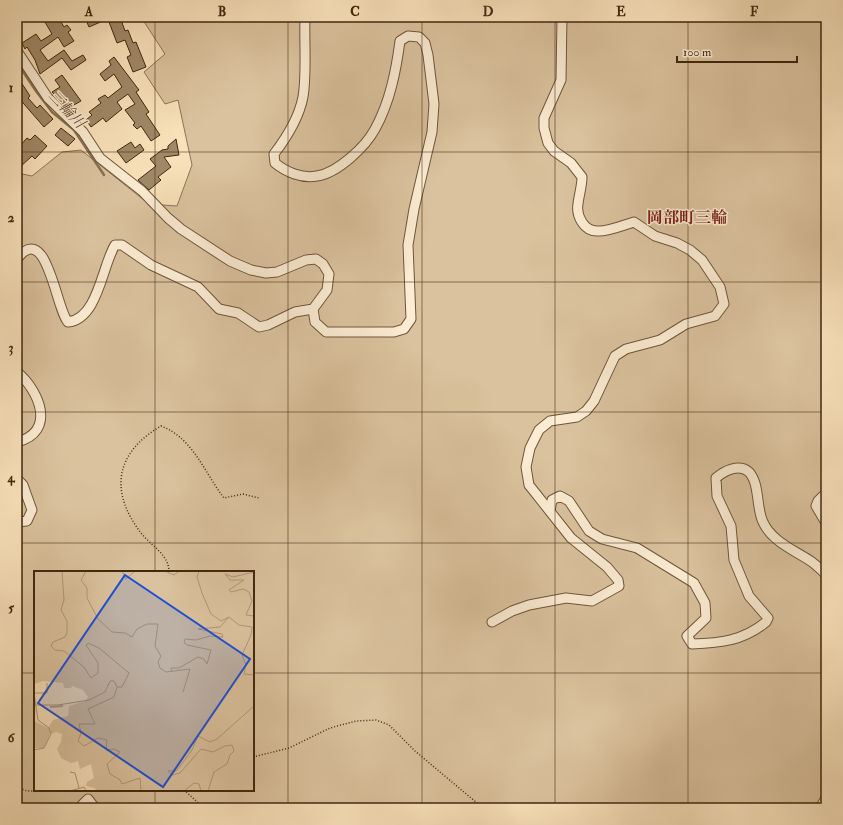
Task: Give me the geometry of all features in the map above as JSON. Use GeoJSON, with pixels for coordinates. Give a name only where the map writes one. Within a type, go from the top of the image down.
{"type":"FeatureCollection","features":[{"type":"Feature","properties":{"kind":"street"},"geometry":{"type":"LineString","coordinates":[[305,17],[303,96],[296,118],[284,140],[274,154],[275,163],[283,170],[298,176],[318,176],[337,168],[362,147],[375,129],[391,92],[400,41],[408,36],[419,37],[425,43],[428,55],[434,104],[432,132],[414,209],[408,245],[411,319],[404,329],[394,332],[326,332],[315,322],[313,309]]}},
{"type":"Feature","properties":{"kind":"street"},"geometry":{"type":"LineString","coordinates":[[492,622],[512,611],[529,605],[566,598],[592,601],[619,586],[618,580],[607,567],[571,538],[529,485],[526,467],[530,448],[539,430],[550,421],[577,417],[586,411],[594,402],[615,356],[626,349],[660,340],[686,324],[715,316],[724,304],[720,287],[702,260],[690,250],[677,243],[655,236],[634,222],[597,231],[589,229],[582,223],[578,213],[578,205],[582,176],[571,163],[554,151],[548,143],[544,128],[544,118],[561,80],[562,17]]}},
{"type":"Feature","properties":{"kind":"street"},"geometry":{"type":"LineString","coordinates":[[17,51],[48,98],[83,132],[100,158],[142,191],[181,229],[230,261],[251,270],[266,273],[277,272],[306,260],[316,260],[323,264],[329,274],[327,290],[313,309],[295,312],[268,325],[259,327],[238,313],[219,309],[198,287],[151,264],[122,244],[115,245],[90,308],[82,317],[75,321],[68,322],[63,316],[62,307],[44,256],[37,250],[30,249],[24,250],[17,259]]}},
{"type":"Feature","properties":{"kind":"street"},"geometry":{"type":"LineString","coordinates":[[17,372],[26,379],[36,395],[41,418],[41,423],[28,439],[17,442]]}},
{"type":"Feature","properties":{"kind":"street"},"geometry":{"type":"LineString","coordinates":[[550,511],[552,500],[560,496],[569,501],[589,531],[602,539],[636,548],[694,583],[705,603],[706,618],[687,636],[692,644],[723,643],[744,637],[766,622],[768,618],[749,596],[734,560],[731,526],[717,496],[716,478],[726,470],[739,468],[748,472],[754,482],[763,522],[782,544],[813,563],[826,574]]}},
{"type":"Feature","properties":{"kind":"street"},"geometry":{"type":"LineString","coordinates":[[17,479],[23,485],[32,510],[27,521],[17,522]]}},
{"type":"Feature","properties":{"kind":"street"},"geometry":{"type":"LineString","coordinates":[[826,496],[823,496],[818,501],[816,506],[826,523]]}},
{"type":"Feature","properties":{"kind":"street"},"geometry":{"type":"LineString","coordinates":[[820,808],[826,798]]}},
{"type":"Feature","properties":{"kind":"street"},"geometry":{"type":"LineString","coordinates":[[79,808],[88,799],[94,808]]}},
{"type":"Feature","properties":{"kind":"path"},"geometry":{"type":"LineString","coordinates":[[169,571],[169,565],[161,553],[142,534],[129,516],[122,500],[123,463],[135,446],[149,433],[161,426],[172,430],[196,453],[214,486],[224,498],[243,494],[259,498]]}},
{"type":"Feature","properties":{"kind":"path"},"geometry":{"type":"LineString","coordinates":[[254,757],[289,748],[330,728],[356,721],[376,720],[389,725],[415,751],[483,808]]}},
{"type":"Feature","properties":{"kind":"path"},"geometry":{"type":"LineString","coordinates":[[17,787],[27,791],[34,791]]}},
{"type":"Feature","properties":{"kind":"path"},"geometry":{"type":"LineString","coordinates":[[185,791],[204,808]]}},
{"type":"Feature","properties":{"kind":"shaded area"},"geometry":{"type":"Polygon","coordinates":[[[141,17],[826,17],[826,808],[17,808],[17,173],[32,176],[62,152],[81,150],[149,204],[177,206],[192,165],[178,100],[165,104],[144,72],[165,54],[141,17]]]}},
{"type":"Feature","properties":{"kind":"building"},"geometry":{"type":"Polygon","coordinates":[[[42,17],[58,17],[64,27],[67,25],[71,30],[68,32],[74,41],[64,47],[58,37],[40,50],[48,61],[64,50],[72,61],[83,55],[86,60],[71,70],[62,58],[40,74],[35,60],[27,47],[25,49],[22,43],[36,34],[41,41],[52,34],[42,17]]]}},
{"type":"Feature","properties":{"kind":"building"},"geometry":{"type":"Polygon","coordinates":[[[92,17],[112,17],[89,27],[86,20],[92,17]]]}},
{"type":"Feature","properties":{"kind":"building"},"geometry":{"type":"Polygon","coordinates":[[[120,17],[125,31],[128,30],[133,43],[136,42],[146,67],[133,72],[127,57],[131,55],[125,40],[117,43],[109,22],[120,17]]]}},
{"type":"Feature","properties":{"kind":"building"},"geometry":{"type":"Polygon","coordinates":[[[114,57],[139,90],[136,92],[149,112],[146,114],[160,135],[151,141],[141,126],[137,129],[133,125],[135,123],[125,110],[135,104],[128,94],[117,102],[122,109],[106,122],[103,118],[91,127],[86,120],[92,115],[89,112],[101,103],[98,99],[105,95],[108,98],[122,87],[114,74],[105,81],[100,74],[111,65],[109,61],[114,57]]]}},
{"type":"Feature","properties":{"kind":"building"},"geometry":{"type":"Polygon","coordinates":[[[62,75],[81,101],[72,106],[74,109],[71,112],[52,92],[60,87],[55,80],[62,75]]]}},
{"type":"Feature","properties":{"kind":"building"},"geometry":{"type":"Polygon","coordinates":[[[17,76],[30,96],[28,98],[37,108],[40,105],[53,119],[44,127],[17,96],[17,76]]]}},
{"type":"Feature","properties":{"kind":"building"},"geometry":{"type":"Polygon","coordinates":[[[61,128],[75,139],[68,146],[55,135],[61,128]]]}},
{"type":"Feature","properties":{"kind":"building"},"geometry":{"type":"Polygon","coordinates":[[[35,135],[47,146],[35,159],[32,156],[20,167],[17,164],[17,149],[27,138],[30,140],[35,135]]]}},
{"type":"Feature","properties":{"kind":"building"},"geometry":{"type":"Polygon","coordinates":[[[176,139],[179,155],[164,157],[171,167],[158,177],[161,180],[149,190],[138,180],[156,166],[150,159],[162,150],[168,149],[168,146],[176,139]]]}},
{"type":"Feature","properties":{"kind":"building"},"geometry":{"type":"Polygon","coordinates":[[[131,142],[135,148],[140,144],[144,150],[126,163],[117,151],[131,142]]]}},
{"type":"Feature","properties":{"kind":"waterway","name":"三輪川"},"geometry":{"type":"LineString","coordinates":[[17,58],[20,67],[36,91],[52,112],[74,130],[104,175]]}},
{"type":"Feature","properties":{"kind":"district","name":"岡部町三輪"},"geometry":{"type":"Point","coordinates":[687,217]}}]}
